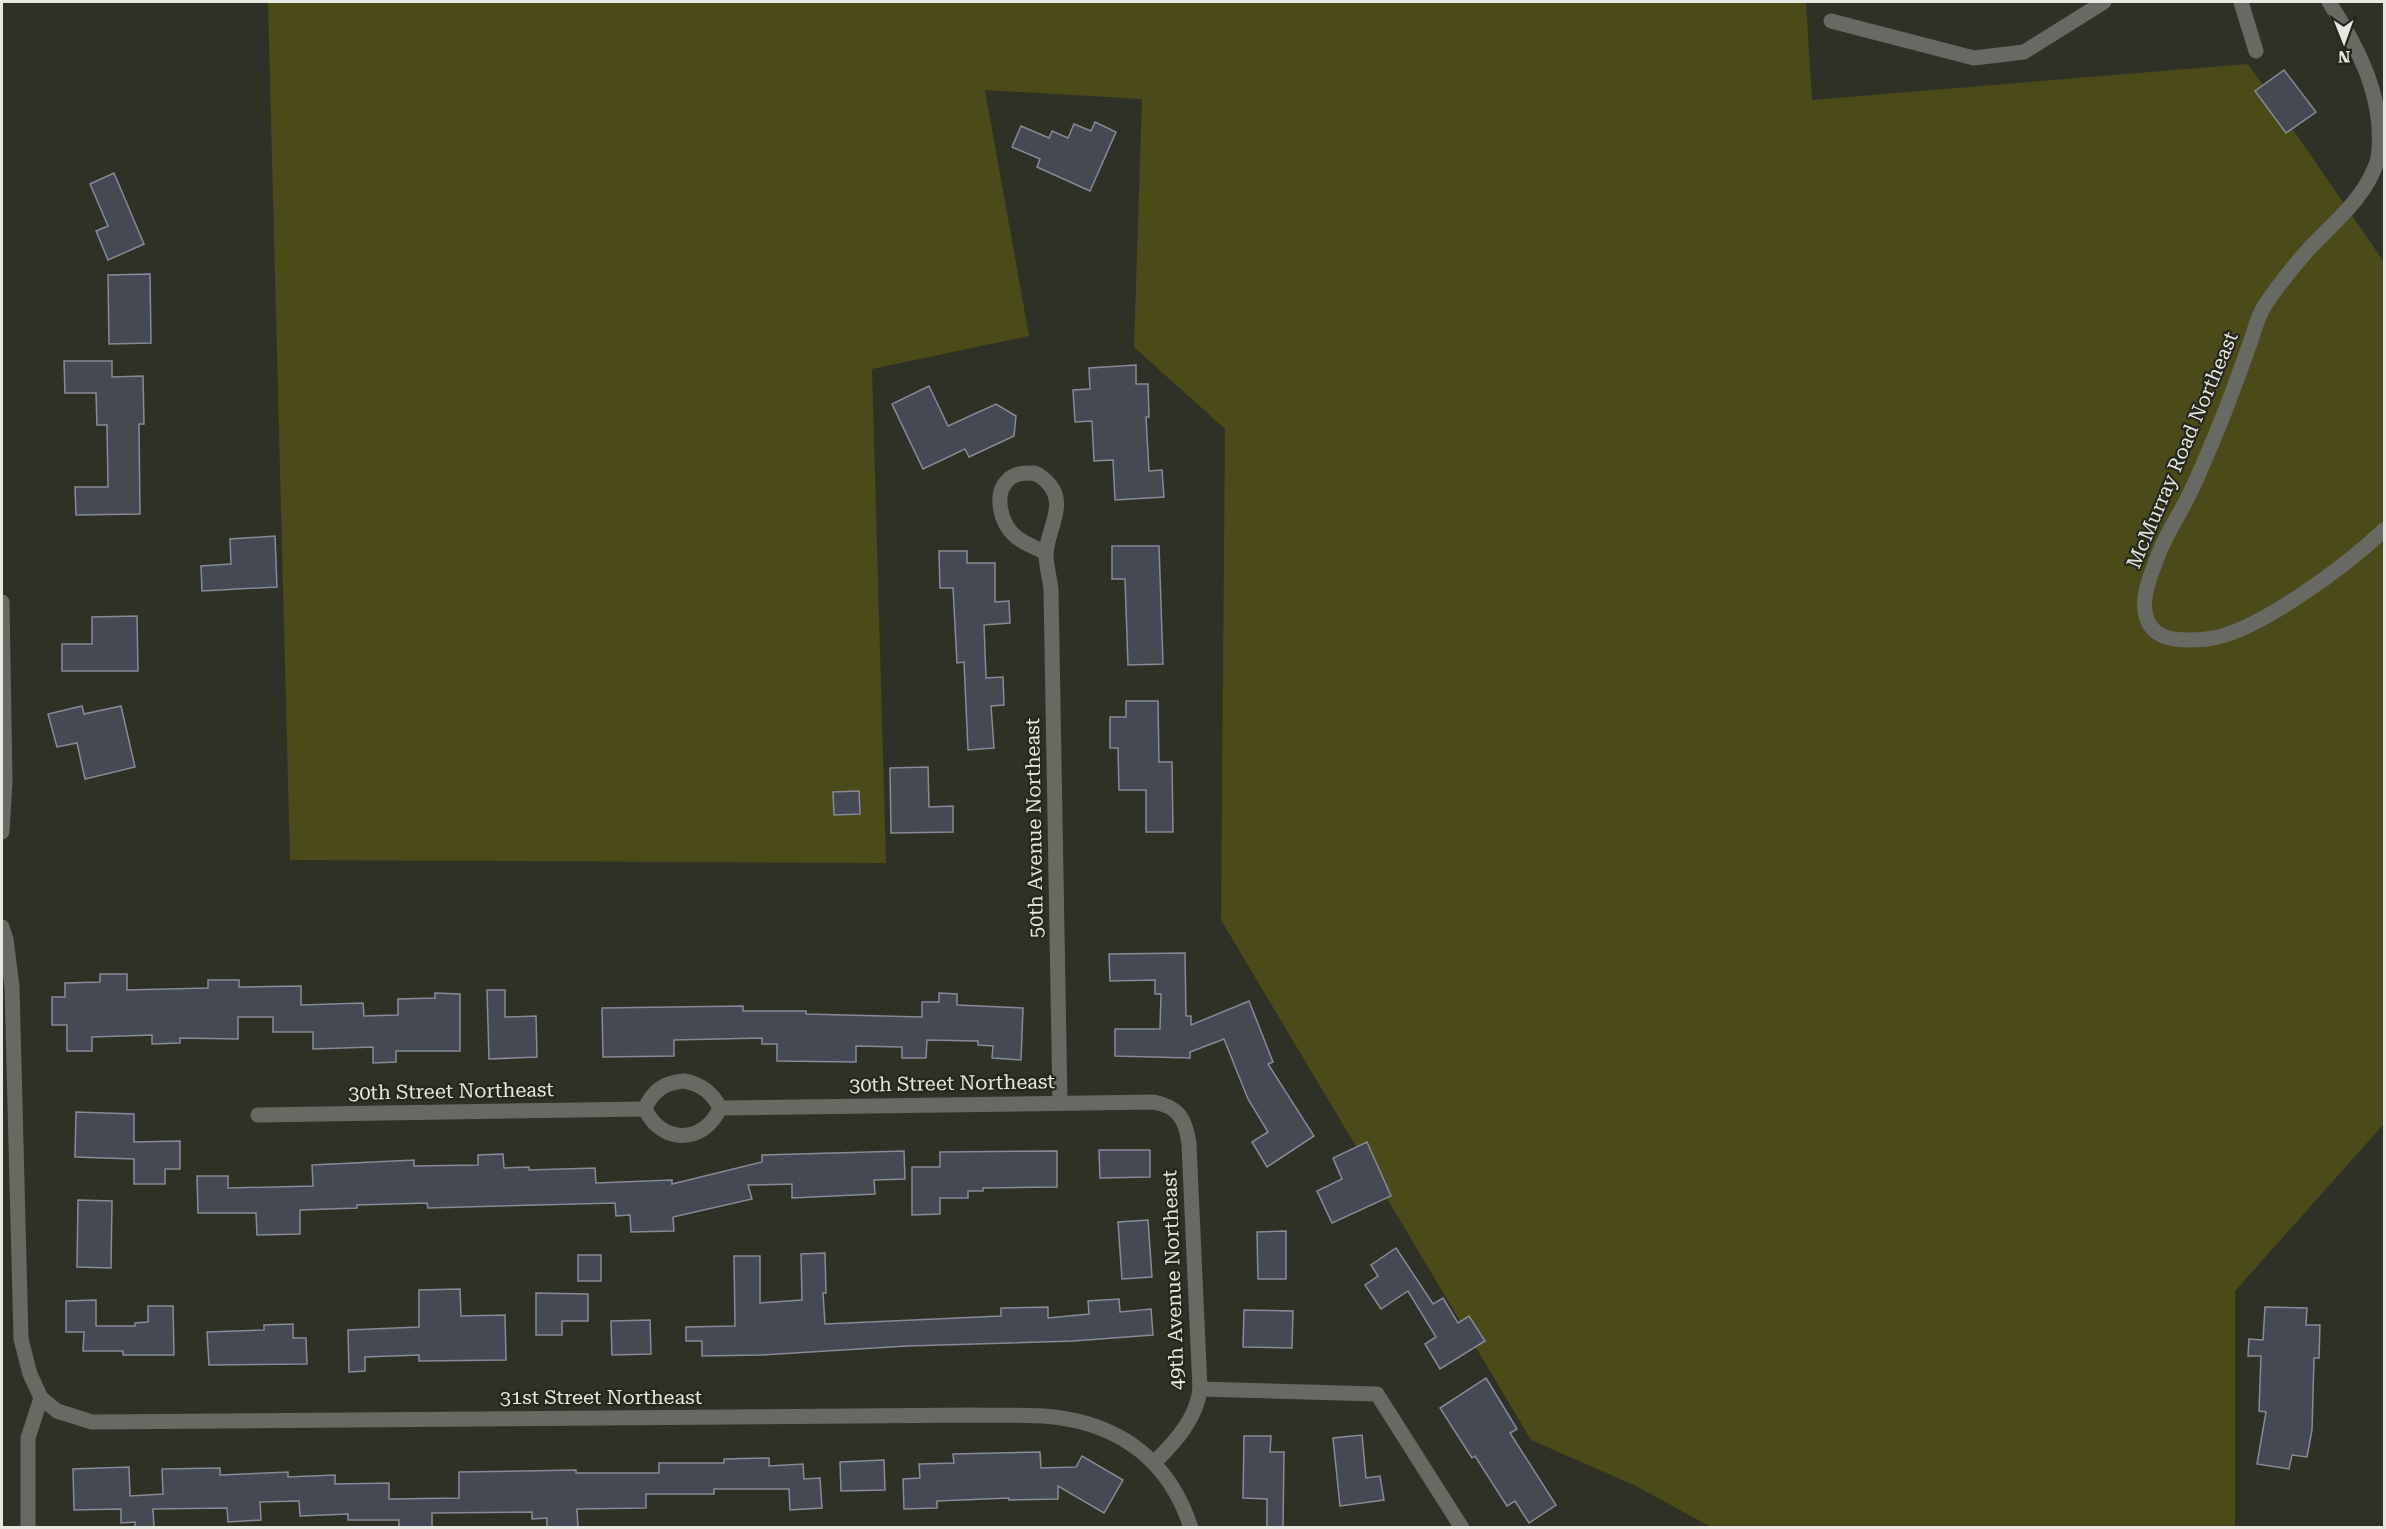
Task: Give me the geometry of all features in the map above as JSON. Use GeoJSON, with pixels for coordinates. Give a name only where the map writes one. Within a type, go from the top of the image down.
{"type":"FeatureCollection","features":[{"type":"Feature","properties":{"kind":"street"},"geometry":{"type":"LineString","coordinates":[[1831,21],[1974,58],[2024,52],[2104,2]]}},
{"type":"Feature","properties":{"kind":"street"},"geometry":{"type":"LineString","coordinates":[[2241,2],[2256,51]]}},
{"type":"Feature","properties":{"kind":"street","name":"McMurray Road Northeast"},"geometry":{"type":"LineString","coordinates":[[2329,2],[2368,64],[2377,88],[2384,114],[2383,137],[2378,158],[2371,176],[2352,206],[2307,251],[2263,307],[2212,443],[2163,543],[2151,574],[2146,598],[2146,618],[2150,627],[2170,639],[2224,637],[2263,618],[2360,553],[2385,530]]}},
{"type":"Feature","properties":{"kind":"street","name":"50th Avenue Northeast"},"geometry":{"type":"LineString","coordinates":[[1046,553],[1014,536],[1005,523],[1000,507],[1001,493],[1007,481],[1022,472],[1037,474],[1049,484],[1056,497],[1057,513],[1046,553],[1051,590],[1060,1103]]}},
{"type":"Feature","properties":{"kind":"street"},"geometry":{"type":"LineString","coordinates":[[2,602],[5,782],[2,832]]}},
{"type":"Feature","properties":{"kind":"street"},"geometry":{"type":"LineString","coordinates":[[2,927],[6,939],[12,987],[21,1339],[30,1374],[41,1398],[28,1438],[28,1527]]}},
{"type":"Feature","properties":{"kind":"street"},"geometry":{"type":"LineString","coordinates":[[684,1081],[694,1083],[710,1092],[720,1108],[710,1125],[692,1135],[682,1136],[673,1135],[655,1125],[645,1109],[648,1101],[660,1088],[667,1084],[684,1081]]}},
{"type":"Feature","properties":{"kind":"street","name":"30th Street Northeast"},"geometry":{"type":"LineString","coordinates":[[720,1108],[1154,1102],[1170,1107],[1182,1116]]}},
{"type":"Feature","properties":{"kind":"street","name":"30th Street Northeast"},"geometry":{"type":"LineString","coordinates":[[258,1115],[645,1109]]}},
{"type":"Feature","properties":{"kind":"street","name":"49th Avenue Northeast"},"geometry":{"type":"LineString","coordinates":[[1155,1462],[1174,1443],[1190,1418],[1199,1399],[1200,1389],[1189,1144],[1188,1131],[1182,1116]]}},
{"type":"Feature","properties":{"kind":"street"},"geometry":{"type":"LineString","coordinates":[[1200,1389],[1377,1394],[1462,1527]]}},
{"type":"Feature","properties":{"kind":"street","name":"31st Street Northeast"},"geometry":{"type":"LineString","coordinates":[[41,1398],[57,1411],[92,1422],[964,1415],[1052,1417],[1103,1429],[1121,1437],[1155,1462]]}},
{"type":"Feature","properties":{"kind":"street"},"geometry":{"type":"LineString","coordinates":[[1155,1462],[1174,1487],[1191,1527]]}},
{"type":"Feature","properties":{"kind":"shaded area"},"geometry":{"type":"Polygon","coordinates":[[[268,2],[1806,2],[1812,100],[2248,64],[2384,262],[2384,1124],[2235,1291],[2235,1527],[1711,1527],[1636,1486],[1531,1440],[1221,920],[1225,429],[1134,347],[1142,99],[985,90],[1029,336],[872,369],[886,863],[290,860],[268,2]]]}},
{"type":"Feature","properties":{"kind":"building"},"geometry":{"type":"Polygon","coordinates":[[[2284,70],[2316,112],[2286,133],[2255,91],[2284,70]]]}},
{"type":"Feature","properties":{"kind":"building"},"geometry":{"type":"Polygon","coordinates":[[[1095,122],[1116,132],[1090,191],[1037,167],[1040,159],[1012,147],[1021,126],[1049,138],[1052,131],[1068,138],[1074,124],[1091,131],[1095,122]]]}},
{"type":"Feature","properties":{"kind":"building"},"geometry":{"type":"Polygon","coordinates":[[[114,173],[144,244],[108,260],[96,231],[108,226],[90,184],[114,173]]]}},
{"type":"Feature","properties":{"kind":"building"},"geometry":{"type":"Polygon","coordinates":[[[150,274],[151,343],[109,344],[108,275],[150,274]]]}},
{"type":"Feature","properties":{"kind":"building"},"geometry":{"type":"Polygon","coordinates":[[[64,361],[112,361],[112,377],[143,376],[144,424],[139,424],[140,514],[76,515],[75,487],[108,487],[107,425],[97,425],[96,393],[65,393],[64,361]]]}},
{"type":"Feature","properties":{"kind":"building"},"geometry":{"type":"Polygon","coordinates":[[[1136,365],[1136,384],[1148,384],[1149,417],[1146,417],[1149,471],[1162,470],[1164,497],[1115,500],[1113,460],[1094,461],[1092,421],[1075,422],[1073,390],[1090,389],[1089,368],[1136,365]]]}},
{"type":"Feature","properties":{"kind":"building"},"geometry":{"type":"Polygon","coordinates":[[[929,386],[948,426],[996,404],[1016,416],[1014,436],[969,457],[965,449],[923,469],[892,404],[929,386]]]}},
{"type":"Feature","properties":{"kind":"building"},"geometry":{"type":"Polygon","coordinates":[[[275,536],[277,587],[202,591],[201,566],[231,564],[230,539],[275,536]]]}},
{"type":"Feature","properties":{"kind":"building"},"geometry":{"type":"Polygon","coordinates":[[[1112,546],[1159,546],[1163,664],[1128,665],[1125,579],[1112,579],[1112,546]]]}},
{"type":"Feature","properties":{"kind":"building"},"geometry":{"type":"Polygon","coordinates":[[[939,551],[967,551],[967,563],[995,563],[995,602],[1009,601],[1010,623],[984,625],[986,678],[1003,677],[1004,705],[991,706],[994,748],[968,750],[964,662],[957,663],[953,588],[940,588],[939,551]]]}},
{"type":"Feature","properties":{"kind":"building"},"geometry":{"type":"Polygon","coordinates":[[[137,616],[138,671],[62,671],[62,644],[92,644],[92,617],[137,616]]]}},
{"type":"Feature","properties":{"kind":"building"},"geometry":{"type":"Polygon","coordinates":[[[1126,701],[1158,701],[1159,762],[1172,762],[1173,832],[1146,832],[1146,790],[1119,790],[1118,748],[1110,748],[1110,717],[1126,717],[1126,701]]]}},
{"type":"Feature","properties":{"kind":"building"},"geometry":{"type":"Polygon","coordinates":[[[82,706],[84,714],[121,706],[135,767],[85,779],[77,743],[57,747],[48,714],[82,706]]]}},
{"type":"Feature","properties":{"kind":"building"},"geometry":{"type":"Polygon","coordinates":[[[928,767],[929,807],[953,806],[953,832],[891,833],[890,768],[928,767]]]}},
{"type":"Feature","properties":{"kind":"building"},"geometry":{"type":"Polygon","coordinates":[[[859,791],[860,814],[834,815],[833,792],[859,791]]]}},
{"type":"Feature","properties":{"kind":"building"},"geometry":{"type":"Polygon","coordinates":[[[1185,953],[1186,1016],[1191,1016],[1191,1025],[1249,1001],[1273,1062],[1268,1064],[1314,1136],[1267,1167],[1252,1142],[1268,1132],[1248,1099],[1224,1039],[1190,1052],[1190,1058],[1115,1056],[1115,1029],[1160,1029],[1161,994],[1155,994],[1155,980],[1110,981],[1109,954],[1185,953]]]}},
{"type":"Feature","properties":{"kind":"building"},"geometry":{"type":"Polygon","coordinates":[[[100,974],[127,974],[127,990],[208,988],[208,980],[239,980],[239,987],[301,986],[301,1005],[363,1003],[364,1016],[398,1015],[398,999],[435,998],[435,993],[460,994],[460,1051],[396,1051],[396,1062],[373,1063],[373,1047],[313,1049],[313,1032],[273,1032],[273,1017],[238,1017],[238,1039],[180,1038],[180,1043],[152,1044],[152,1035],[92,1037],[92,1051],[67,1051],[67,1025],[52,1025],[52,997],[65,997],[65,983],[100,982],[100,974]]]}},
{"type":"Feature","properties":{"kind":"building"},"geometry":{"type":"Polygon","coordinates":[[[487,990],[505,990],[505,1017],[536,1016],[537,1057],[489,1059],[487,990]]]}},
{"type":"Feature","properties":{"kind":"building"},"geometry":{"type":"Polygon","coordinates":[[[939,993],[957,994],[957,1005],[1023,1008],[1021,1060],[992,1058],[993,1046],[978,1045],[978,1041],[927,1040],[926,1058],[902,1058],[902,1047],[856,1046],[856,1062],[777,1061],[777,1044],[762,1044],[762,1038],[674,1040],[674,1056],[603,1057],[602,1008],[743,1006],[743,1011],[806,1011],[806,1014],[922,1017],[922,1002],[939,1002],[939,993]]]}},
{"type":"Feature","properties":{"kind":"building"},"geometry":{"type":"Polygon","coordinates":[[[76,1112],[134,1114],[134,1142],[180,1141],[180,1169],[165,1169],[165,1184],[134,1184],[134,1159],[75,1157],[76,1112]]]}},
{"type":"Feature","properties":{"kind":"building"},"geometry":{"type":"Polygon","coordinates":[[[1367,1142],[1391,1196],[1332,1223],[1317,1191],[1342,1179],[1333,1158],[1367,1142]]]}},
{"type":"Feature","properties":{"kind":"building"},"geometry":{"type":"Polygon","coordinates":[[[1099,1150],[1150,1150],[1150,1177],[1100,1178],[1099,1150]]]}},
{"type":"Feature","properties":{"kind":"building"},"geometry":{"type":"Polygon","coordinates":[[[904,1151],[905,1179],[874,1180],[875,1194],[792,1198],[792,1184],[748,1185],[752,1199],[673,1217],[674,1231],[631,1232],[630,1215],[616,1216],[615,1203],[428,1208],[427,1203],[357,1205],[357,1208],[300,1210],[300,1234],[257,1235],[256,1213],[198,1213],[197,1176],[228,1176],[228,1188],[313,1186],[312,1165],[414,1160],[414,1166],[478,1165],[478,1155],[503,1154],[504,1168],[529,1167],[529,1170],[595,1168],[596,1183],[672,1180],[672,1184],[762,1162],[762,1155],[904,1151]]]}},
{"type":"Feature","properties":{"kind":"building"},"geometry":{"type":"Polygon","coordinates":[[[1057,1151],[1057,1187],[983,1188],[983,1191],[968,1191],[968,1198],[940,1198],[940,1214],[912,1215],[912,1167],[940,1167],[940,1152],[1057,1151]]]}},
{"type":"Feature","properties":{"kind":"building"},"geometry":{"type":"Polygon","coordinates":[[[78,1200],[112,1201],[111,1268],[77,1267],[78,1200]]]}},
{"type":"Feature","properties":{"kind":"building"},"geometry":{"type":"Polygon","coordinates":[[[1148,1220],[1152,1277],[1122,1279],[1118,1222],[1148,1220]]]}},
{"type":"Feature","properties":{"kind":"building"},"geometry":{"type":"Polygon","coordinates":[[[1286,1231],[1286,1279],[1258,1279],[1257,1232],[1286,1231]]]}},
{"type":"Feature","properties":{"kind":"building"},"geometry":{"type":"Polygon","coordinates":[[[1396,1248],[1433,1304],[1443,1298],[1458,1323],[1469,1316],[1485,1341],[1440,1369],[1425,1344],[1436,1337],[1408,1291],[1381,1309],[1365,1285],[1378,1276],[1371,1265],[1396,1248]]]}},
{"type":"Feature","properties":{"kind":"building"},"geometry":{"type":"Polygon","coordinates":[[[825,1253],[826,1293],[823,1293],[825,1324],[1001,1316],[1001,1308],[1048,1307],[1048,1318],[1089,1314],[1088,1301],[1119,1299],[1120,1312],[1151,1309],[1153,1335],[1073,1341],[702,1356],[702,1341],[686,1341],[686,1327],[735,1326],[734,1256],[760,1256],[760,1303],[802,1300],[801,1254],[825,1253]]]}},
{"type":"Feature","properties":{"kind":"building"},"geometry":{"type":"Polygon","coordinates":[[[578,1255],[601,1255],[601,1281],[578,1281],[578,1255]]]}},
{"type":"Feature","properties":{"kind":"building"},"geometry":{"type":"Polygon","coordinates":[[[460,1289],[461,1316],[505,1315],[506,1360],[419,1361],[419,1355],[365,1357],[365,1371],[349,1372],[348,1330],[419,1327],[419,1290],[460,1289]]]}},
{"type":"Feature","properties":{"kind":"building"},"geometry":{"type":"Polygon","coordinates":[[[536,1293],[588,1294],[588,1321],[562,1321],[562,1335],[536,1335],[536,1293]]]}},
{"type":"Feature","properties":{"kind":"building"},"geometry":{"type":"Polygon","coordinates":[[[96,1300],[96,1326],[135,1326],[135,1323],[148,1322],[148,1306],[173,1306],[174,1355],[123,1355],[123,1351],[83,1351],[84,1332],[66,1332],[66,1301],[96,1300]]]}},
{"type":"Feature","properties":{"kind":"building"},"geometry":{"type":"Polygon","coordinates":[[[2265,1307],[2307,1308],[2306,1325],[2320,1325],[2319,1358],[2314,1358],[2312,1430],[2307,1457],[2292,1455],[2289,1469],[2257,1464],[2266,1412],[2259,1411],[2261,1356],[2248,1356],[2249,1339],[2263,1340],[2265,1307]]]}},
{"type":"Feature","properties":{"kind":"building"},"geometry":{"type":"Polygon","coordinates":[[[1244,1310],[1293,1311],[1292,1348],[1243,1347],[1244,1310]]]}},
{"type":"Feature","properties":{"kind":"building"},"geometry":{"type":"Polygon","coordinates":[[[650,1320],[651,1354],[612,1355],[611,1321],[650,1320]]]}},
{"type":"Feature","properties":{"kind":"building"},"geometry":{"type":"Polygon","coordinates":[[[293,1324],[293,1338],[306,1338],[307,1364],[209,1365],[207,1332],[264,1330],[264,1325],[293,1324]]]}},
{"type":"Feature","properties":{"kind":"building"},"geometry":{"type":"Polygon","coordinates":[[[1486,1378],[1517,1429],[1510,1433],[1556,1505],[1529,1523],[1515,1501],[1507,1506],[1475,1456],[1472,1458],[1440,1408],[1486,1378]]]}},
{"type":"Feature","properties":{"kind":"building"},"geometry":{"type":"Polygon","coordinates":[[[1362,1435],[1366,1478],[1380,1476],[1384,1500],[1340,1506],[1333,1438],[1362,1435]]]}},
{"type":"Feature","properties":{"kind":"building"},"geometry":{"type":"Polygon","coordinates":[[[1244,1436],[1271,1436],[1270,1452],[1284,1452],[1283,1527],[1267,1527],[1267,1499],[1243,1498],[1244,1436]]]}},
{"type":"Feature","properties":{"kind":"building"},"geometry":{"type":"Polygon","coordinates":[[[1040,1452],[1041,1468],[1076,1467],[1082,1456],[1123,1480],[1104,1513],[1058,1486],[1058,1499],[1009,1500],[1009,1498],[937,1501],[937,1508],[904,1509],[903,1479],[920,1478],[919,1464],[954,1463],[953,1454],[1040,1452]]]}},
{"type":"Feature","properties":{"kind":"building"},"geometry":{"type":"Polygon","coordinates":[[[769,1458],[769,1466],[803,1464],[804,1479],[820,1478],[822,1508],[790,1510],[789,1489],[714,1489],[714,1494],[646,1494],[646,1508],[577,1509],[578,1527],[547,1527],[547,1518],[532,1519],[532,1512],[432,1513],[432,1527],[399,1527],[399,1520],[348,1520],[348,1514],[300,1516],[299,1501],[260,1502],[261,1520],[228,1522],[227,1508],[153,1509],[154,1527],[135,1527],[135,1522],[121,1523],[121,1509],[74,1510],[73,1469],[129,1467],[130,1496],[163,1494],[162,1469],[220,1468],[220,1475],[288,1472],[288,1477],[335,1475],[335,1484],[389,1483],[389,1499],[459,1498],[459,1472],[576,1470],[576,1473],[659,1473],[659,1463],[724,1463],[724,1459],[769,1458]]]}},
{"type":"Feature","properties":{"kind":"building"},"geometry":{"type":"Polygon","coordinates":[[[884,1460],[885,1490],[841,1491],[840,1462],[884,1460]]]}}]}
